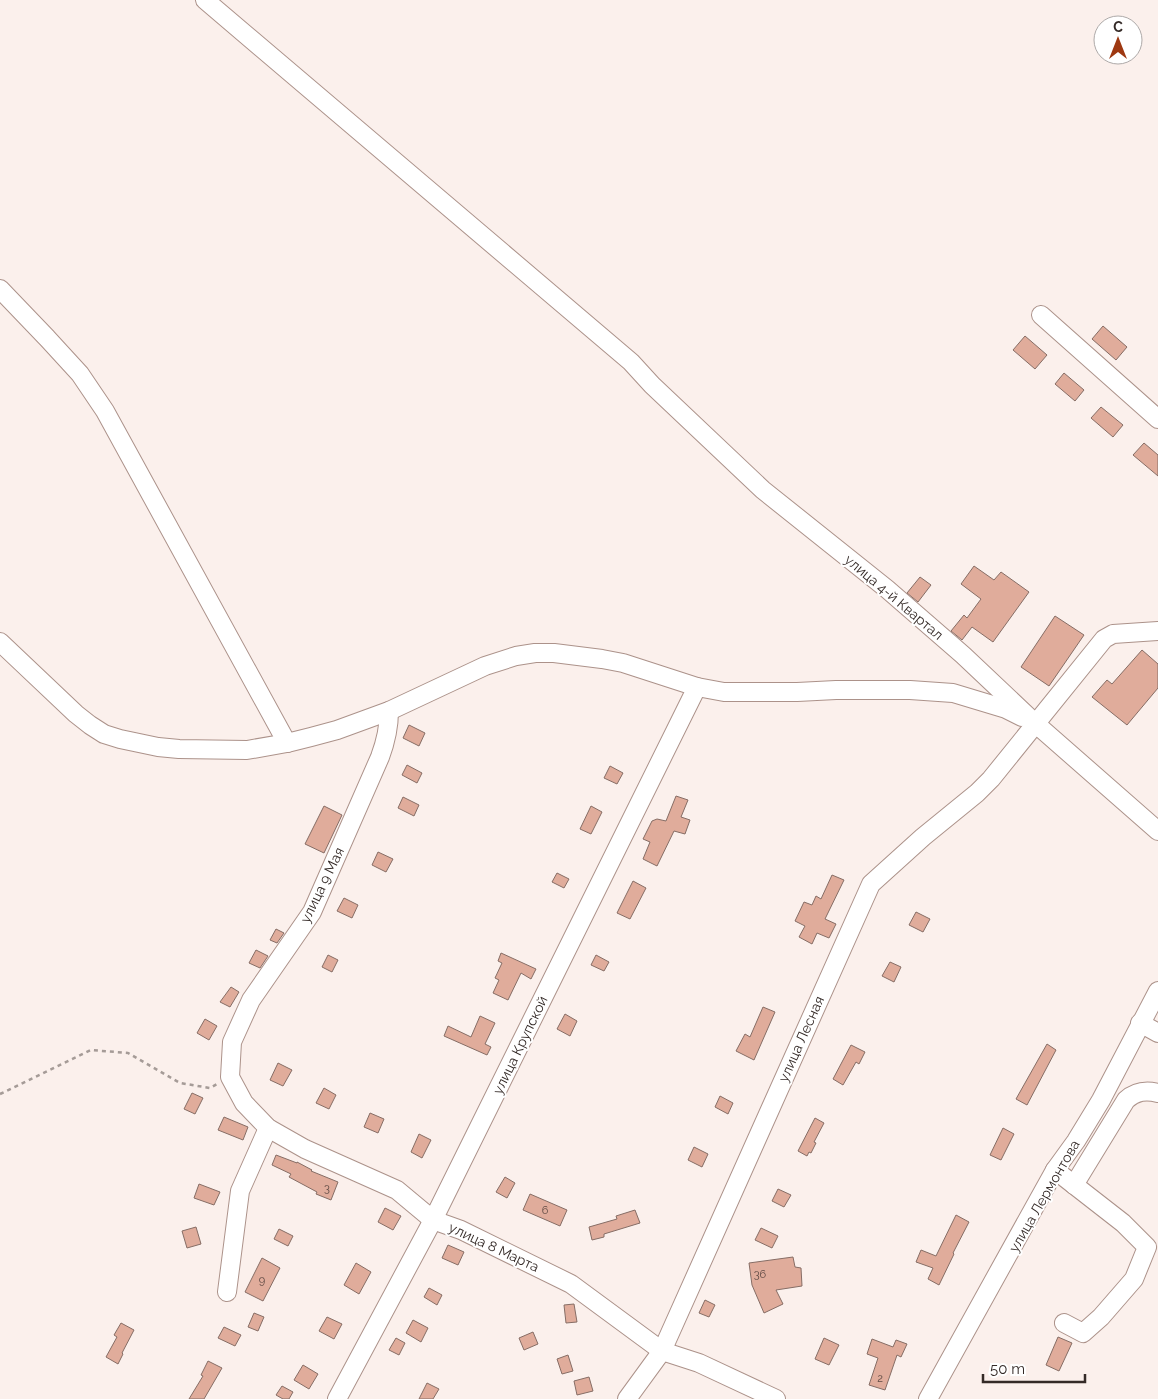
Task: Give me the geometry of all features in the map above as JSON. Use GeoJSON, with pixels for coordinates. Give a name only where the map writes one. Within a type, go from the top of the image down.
{"type":"FeatureCollection","features":[{"type":"Feature","properties":{"kind":"street","name":"улица 4-й Квартал"},"geometry":{"type":"LineString","coordinates":[[205,0],[631,362],[652,385],[763,490],[894,595],[962,654],[1036,724],[1158,831]]}},
{"type":"Feature","properties":{"kind":"street"},"geometry":{"type":"LineString","coordinates":[[0,289],[80,374],[105,411],[287,743]]}},
{"type":"Feature","properties":{"kind":"street"},"geometry":{"type":"LineString","coordinates":[[1041,315],[1158,419]]}},
{"type":"Feature","properties":{"kind":"street","name":"улица Лесная"},"geometry":{"type":"LineString","coordinates":[[627,1399],[662,1351],[870,884],[923,836],[977,793],[1009,758],[1104,639],[1113,634],[1158,631]]}},
{"type":"Feature","properties":{"kind":"street"},"geometry":{"type":"LineString","coordinates":[[0,642],[76,714],[104,734],[136,743],[179,749],[247,750],[287,743],[336,730],[389,712],[484,666],[535,652],[622,663],[698,687],[724,692],[910,690],[953,693],[1006,710],[1036,724]]}},
{"type":"Feature","properties":{"kind":"street","name":"улица Крупской"},"geometry":{"type":"LineString","coordinates":[[337,1399],[433,1220],[698,687]]}},
{"type":"Feature","properties":{"kind":"street","name":"улица 9 Мая"},"geometry":{"type":"LineString","coordinates":[[230,1077],[232,1042],[251,1000],[312,912],[380,757],[386,741],[389,712]]}},
{"type":"Feature","properties":{"kind":"street","name":"улица Лермонтова"},"geometry":{"type":"LineString","coordinates":[[928,1399],[1056,1170],[1089,1120],[1158,991]]}},
{"type":"Feature","properties":{"kind":"street"},"geometry":{"type":"LineString","coordinates":[[1140,1023],[1158,1033]]}},
{"type":"Feature","properties":{"kind":"street","name":"улица 8 Марта"},"geometry":{"type":"LineString","coordinates":[[230,1077],[244,1103],[268,1128],[305,1149],[396,1190],[433,1220],[461,1230],[571,1284],[662,1351],[699,1363],[776,1399]]}},
{"type":"Feature","properties":{"kind":"street"},"geometry":{"type":"LineString","coordinates":[[1074,1185],[1126,1100],[1140,1091],[1158,1094]]}},
{"type":"Feature","properties":{"kind":"street"},"geometry":{"type":"LineString","coordinates":[[227,1292],[240,1191],[268,1128]]}},
{"type":"Feature","properties":{"kind":"street"},"geometry":{"type":"LineString","coordinates":[[1056,1170],[1123,1223],[1147,1247],[1134,1279],[1101,1317],[1083,1333],[1064,1323]]}},
{"type":"Feature","properties":{"kind":"path"},"geometry":{"type":"LineString","coordinates":[[0,1094],[92,1050],[128,1053],[180,1083],[210,1088],[230,1077]]}},
{"type":"Feature","properties":{"kind":"building"},"geometry":{"type":"Polygon","coordinates":[[[1103,326],[1127,347],[1116,360],[1092,339],[1103,326]]]}},
{"type":"Feature","properties":{"kind":"building"},"geometry":{"type":"Polygon","coordinates":[[[1025,336],[1047,355],[1035,369],[1013,350],[1025,336]]]}},
{"type":"Feature","properties":{"kind":"building"},"geometry":{"type":"Polygon","coordinates":[[[1064,373],[1084,390],[1075,401],[1055,384],[1064,373]]]}},
{"type":"Feature","properties":{"kind":"building"},"geometry":{"type":"Polygon","coordinates":[[[1101,407],[1123,425],[1113,437],[1091,418],[1101,407]]]}},
{"type":"Feature","properties":{"kind":"building"},"geometry":{"type":"Polygon","coordinates":[[[1144,443],[1158,455],[1158,476],[1133,455],[1144,443]]]}},
{"type":"Feature","properties":{"kind":"building"},"geometry":{"type":"Polygon","coordinates":[[[974,566],[994,580],[1001,572],[1029,592],[993,642],[972,627],[962,640],[951,631],[964,615],[967,618],[981,599],[961,584],[974,566]]]}},
{"type":"Feature","properties":{"kind":"building"},"geometry":{"type":"Polygon","coordinates":[[[920,577],[931,585],[918,602],[907,593],[920,577]]]}},
{"type":"Feature","properties":{"kind":"building"},"geometry":{"type":"Polygon","coordinates":[[[1055,616],[1084,635],[1049,686],[1021,667],[1055,616]]]}},
{"type":"Feature","properties":{"kind":"building"},"geometry":{"type":"Polygon","coordinates":[[[1142,650],[1158,664],[1158,688],[1127,725],[1092,697],[1107,680],[1112,684],[1142,650]]]}},
{"type":"Feature","properties":{"kind":"building"},"geometry":{"type":"Polygon","coordinates":[[[409,725],[425,733],[419,746],[403,738],[409,725]]]}},
{"type":"Feature","properties":{"kind":"building"},"geometry":{"type":"Polygon","coordinates":[[[407,765],[422,773],[417,783],[402,775],[407,765]]]}},
{"type":"Feature","properties":{"kind":"building"},"geometry":{"type":"Polygon","coordinates":[[[610,766],[623,773],[617,784],[604,778],[610,766]]]}},
{"type":"Feature","properties":{"kind":"building"},"geometry":{"type":"Polygon","coordinates":[[[676,796],[688,800],[681,817],[690,820],[685,834],[674,831],[657,866],[643,859],[650,842],[643,839],[652,821],[657,819],[666,821],[676,796]]]}},
{"type":"Feature","properties":{"kind":"building"},"geometry":{"type":"Polygon","coordinates":[[[403,797],[419,805],[414,816],[398,808],[403,797]]]}},
{"type":"Feature","properties":{"kind":"building"},"geometry":{"type":"Polygon","coordinates":[[[324,806],[342,815],[324,853],[305,844],[324,806]]]}},
{"type":"Feature","properties":{"kind":"building"},"geometry":{"type":"Polygon","coordinates":[[[591,806],[602,812],[591,834],[580,829],[591,806]]]}},
{"type":"Feature","properties":{"kind":"building"},"geometry":{"type":"Polygon","coordinates":[[[378,852],[393,859],[386,872],[372,865],[378,852]]]}},
{"type":"Feature","properties":{"kind":"building"},"geometry":{"type":"Polygon","coordinates":[[[557,873],[569,879],[564,888],[552,882],[557,873]]]}},
{"type":"Feature","properties":{"kind":"building"},"geometry":{"type":"Polygon","coordinates":[[[832,875],[844,880],[825,919],[836,924],[829,938],[817,933],[812,944],[799,937],[805,926],[795,921],[804,902],[812,905],[816,896],[821,899],[832,875]]]}},
{"type":"Feature","properties":{"kind":"building"},"geometry":{"type":"Polygon","coordinates":[[[633,881],[646,888],[630,919],[617,913],[633,881]]]}},
{"type":"Feature","properties":{"kind":"building"},"geometry":{"type":"Polygon","coordinates":[[[344,898],[358,905],[352,918],[337,911],[344,898]]]}},
{"type":"Feature","properties":{"kind":"building"},"geometry":{"type":"Polygon","coordinates":[[[916,912],[930,919],[923,932],[909,925],[916,912]]]}},
{"type":"Feature","properties":{"kind":"building"},"geometry":{"type":"Polygon","coordinates":[[[276,929],[284,933],[277,943],[270,940],[276,929]]]}},
{"type":"Feature","properties":{"kind":"building"},"geometry":{"type":"Polygon","coordinates":[[[256,950],[268,956],[260,968],[249,963],[256,950]]]}},
{"type":"Feature","properties":{"kind":"building"},"geometry":{"type":"Polygon","coordinates":[[[501,953],[536,969],[531,979],[521,973],[508,1000],[493,993],[499,980],[495,978],[502,963],[498,961],[501,953]]]}},
{"type":"Feature","properties":{"kind":"building"},"geometry":{"type":"Polygon","coordinates":[[[328,955],[338,960],[332,972],[322,967],[328,955]]]}},
{"type":"Feature","properties":{"kind":"building"},"geometry":{"type":"Polygon","coordinates":[[[596,955],[609,962],[604,971],[591,965],[596,955]]]}},
{"type":"Feature","properties":{"kind":"building"},"geometry":{"type":"Polygon","coordinates":[[[890,962],[901,967],[894,982],[882,976],[890,962]]]}},
{"type":"Feature","properties":{"kind":"building"},"geometry":{"type":"Polygon","coordinates":[[[231,987],[239,992],[230,1007],[220,1002],[231,987]]]}},
{"type":"Feature","properties":{"kind":"building"},"geometry":{"type":"Polygon","coordinates":[[[763,1007],[775,1012],[754,1060],[736,1051],[745,1034],[750,1037],[763,1007]]]}},
{"type":"Feature","properties":{"kind":"building"},"geometry":{"type":"Polygon","coordinates":[[[565,1014],[577,1021],[570,1036],[557,1029],[565,1014]]]}},
{"type":"Feature","properties":{"kind":"building"},"geometry":{"type":"Polygon","coordinates":[[[480,1016],[495,1023],[485,1044],[491,1047],[487,1055],[444,1036],[448,1026],[471,1037],[480,1016]]]}},
{"type":"Feature","properties":{"kind":"building"},"geometry":{"type":"Polygon","coordinates":[[[205,1019],[217,1026],[209,1040],[197,1033],[205,1019]]]}},
{"type":"Feature","properties":{"kind":"building"},"geometry":{"type":"Polygon","coordinates":[[[1047,1044],[1056,1050],[1027,1105],[1016,1099],[1047,1044]]]}},
{"type":"Feature","properties":{"kind":"building"},"geometry":{"type":"Polygon","coordinates":[[[851,1045],[865,1052],[859,1064],[856,1062],[843,1085],[833,1079],[851,1045]]]}},
{"type":"Feature","properties":{"kind":"building"},"geometry":{"type":"Polygon","coordinates":[[[278,1063],[292,1070],[283,1086],[270,1080],[278,1063]]]}},
{"type":"Feature","properties":{"kind":"building"},"geometry":{"type":"Polygon","coordinates":[[[324,1088],[336,1095],[329,1109],[316,1103],[324,1088]]]}},
{"type":"Feature","properties":{"kind":"building"},"geometry":{"type":"Polygon","coordinates":[[[192,1093],[203,1098],[195,1114],[184,1109],[192,1093]]]}},
{"type":"Feature","properties":{"kind":"building"},"geometry":{"type":"Polygon","coordinates":[[[720,1096],[733,1103],[728,1114],[715,1107],[720,1096]]]}},
{"type":"Feature","properties":{"kind":"building"},"geometry":{"type":"Polygon","coordinates":[[[370,1113],[384,1119],[378,1133],[364,1127],[370,1113]]]}},
{"type":"Feature","properties":{"kind":"building"},"geometry":{"type":"Polygon","coordinates":[[[224,1117],[248,1127],[243,1140],[218,1130],[224,1117]]]}},
{"type":"Feature","properties":{"kind":"building"},"geometry":{"type":"Polygon","coordinates":[[[815,1118],[824,1123],[814,1142],[816,1143],[811,1153],[809,1152],[807,1156],[798,1151],[815,1118]]]}},
{"type":"Feature","properties":{"kind":"building"},"geometry":{"type":"Polygon","coordinates":[[[1003,1128],[1014,1134],[1001,1160],[990,1155],[1003,1128]]]}},
{"type":"Feature","properties":{"kind":"building"},"geometry":{"type":"Polygon","coordinates":[[[419,1134],[431,1140],[422,1158],[411,1152],[419,1134]]]}},
{"type":"Feature","properties":{"kind":"building"},"geometry":{"type":"Polygon","coordinates":[[[694,1147],[708,1154],[702,1167],[688,1160],[694,1147]]]}},
{"type":"Feature","properties":{"kind":"building"},"geometry":{"type":"Polygon","coordinates":[[[276,1155],[297,1162],[311,1171],[338,1182],[331,1200],[316,1194],[317,1192],[289,1177],[291,1174],[272,1165],[276,1155]]]}},
{"type":"Feature","properties":{"kind":"building"},"geometry":{"type":"Polygon","coordinates":[[[505,1177],[515,1183],[507,1198],[496,1192],[505,1177]]]}},
{"type":"Feature","properties":{"kind":"building"},"geometry":{"type":"Polygon","coordinates":[[[199,1184],[220,1192],[214,1205],[194,1198],[199,1184]]]}},
{"type":"Feature","properties":{"kind":"building"},"geometry":{"type":"Polygon","coordinates":[[[778,1189],[791,1195],[784,1207],[772,1201],[778,1189]]]}},
{"type":"Feature","properties":{"kind":"building"},"geometry":{"type":"Polygon","coordinates":[[[530,1194],[567,1210],[560,1226],[523,1210],[530,1194]]]}},
{"type":"Feature","properties":{"kind":"building"},"geometry":{"type":"Polygon","coordinates":[[[385,1208],[401,1216],[393,1230],[378,1222],[385,1208]]]}},
{"type":"Feature","properties":{"kind":"building"},"geometry":{"type":"Polygon","coordinates":[[[635,1210],[640,1223],[604,1234],[604,1237],[592,1240],[589,1227],[617,1219],[616,1216],[635,1210]]]}},
{"type":"Feature","properties":{"kind":"building"},"geometry":{"type":"Polygon","coordinates":[[[956,1215],[969,1222],[939,1285],[928,1279],[933,1268],[916,1262],[921,1250],[936,1256],[956,1215]]]}},
{"type":"Feature","properties":{"kind":"building"},"geometry":{"type":"Polygon","coordinates":[[[196,1227],[201,1244],[187,1248],[182,1231],[196,1227]]]}},
{"type":"Feature","properties":{"kind":"building"},"geometry":{"type":"Polygon","coordinates":[[[761,1228],[778,1236],[772,1248],[755,1240],[761,1228]]]}},
{"type":"Feature","properties":{"kind":"building"},"geometry":{"type":"Polygon","coordinates":[[[279,1229],[293,1236],[288,1246],[274,1239],[279,1229]]]}},
{"type":"Feature","properties":{"kind":"building"},"geometry":{"type":"Polygon","coordinates":[[[448,1245],[464,1252],[458,1265],[442,1258],[448,1245]]]}},
{"type":"Feature","properties":{"kind":"building"},"geometry":{"type":"Polygon","coordinates":[[[793,1257],[795,1267],[801,1268],[802,1286],[776,1290],[783,1304],[764,1313],[752,1285],[749,1263],[793,1257]]]}},
{"type":"Feature","properties":{"kind":"building"},"geometry":{"type":"Polygon","coordinates":[[[262,1258],[280,1268],[263,1301],[245,1292],[262,1258]]]}},
{"type":"Feature","properties":{"kind":"building"},"geometry":{"type":"Polygon","coordinates":[[[356,1263],[371,1272],[359,1294],[344,1285],[356,1263]]]}},
{"type":"Feature","properties":{"kind":"building"},"geometry":{"type":"Polygon","coordinates":[[[429,1288],[442,1295],[437,1305],[424,1297],[429,1288]]]}},
{"type":"Feature","properties":{"kind":"building"},"geometry":{"type":"Polygon","coordinates":[[[705,1300],[715,1305],[709,1317],[699,1313],[705,1300]]]}},
{"type":"Feature","properties":{"kind":"building"},"geometry":{"type":"Polygon","coordinates":[[[574,1304],[577,1322],[566,1323],[564,1305],[574,1304]]]}},
{"type":"Feature","properties":{"kind":"building"},"geometry":{"type":"Polygon","coordinates":[[[254,1313],[264,1317],[258,1331],[248,1327],[254,1313]]]}},
{"type":"Feature","properties":{"kind":"building"},"geometry":{"type":"Polygon","coordinates":[[[327,1317],[342,1324],[334,1339],[319,1331],[327,1317]]]}},
{"type":"Feature","properties":{"kind":"building"},"geometry":{"type":"Polygon","coordinates":[[[413,1320],[428,1328],[421,1342],[406,1333],[413,1320]]]}},
{"type":"Feature","properties":{"kind":"building"},"geometry":{"type":"Polygon","coordinates":[[[121,1323],[134,1330],[118,1364],[106,1357],[117,1337],[114,1335],[121,1323]]]}},
{"type":"Feature","properties":{"kind":"building"},"geometry":{"type":"Polygon","coordinates":[[[224,1327],[241,1335],[235,1346],[218,1338],[224,1327]]]}},
{"type":"Feature","properties":{"kind":"building"},"geometry":{"type":"Polygon","coordinates":[[[533,1332],[538,1344],[524,1350],[519,1338],[533,1332]]]}},
{"type":"Feature","properties":{"kind":"building"},"geometry":{"type":"Polygon","coordinates":[[[1058,1337],[1072,1343],[1059,1371],[1046,1365],[1058,1337]]]}},
{"type":"Feature","properties":{"kind":"building"},"geometry":{"type":"Polygon","coordinates":[[[396,1338],[405,1343],[399,1355],[389,1350],[396,1338]]]}},
{"type":"Feature","properties":{"kind":"building"},"geometry":{"type":"Polygon","coordinates":[[[824,1338],[839,1345],[829,1365],[815,1359],[824,1338]]]}},
{"type":"Feature","properties":{"kind":"building"},"geometry":{"type":"Polygon","coordinates":[[[872,1339],[893,1347],[896,1340],[907,1344],[901,1357],[897,1355],[885,1390],[869,1385],[878,1358],[867,1354],[872,1339]]]}},
{"type":"Feature","properties":{"kind":"building"},"geometry":{"type":"Polygon","coordinates":[[[568,1355],[573,1371],[562,1374],[557,1359],[568,1355]]]}},
{"type":"Feature","properties":{"kind":"building"},"geometry":{"type":"Polygon","coordinates":[[[208,1361],[222,1368],[204,1399],[189,1399],[203,1376],[201,1375],[208,1361]]]}},
{"type":"Feature","properties":{"kind":"building"},"geometry":{"type":"Polygon","coordinates":[[[303,1365],[318,1374],[309,1389],[294,1380],[303,1365]]]}},
{"type":"Feature","properties":{"kind":"building"},"geometry":{"type":"Polygon","coordinates":[[[589,1377],[593,1391],[577,1395],[574,1381],[589,1377]]]}},
{"type":"Feature","properties":{"kind":"building"},"geometry":{"type":"Polygon","coordinates":[[[427,1383],[439,1389],[433,1399],[419,1399],[427,1383]]]}},
{"type":"Feature","properties":{"kind":"building"},"geometry":{"type":"Polygon","coordinates":[[[282,1386],[293,1392],[289,1399],[283,1399],[276,1395],[282,1386]]]}}]}
